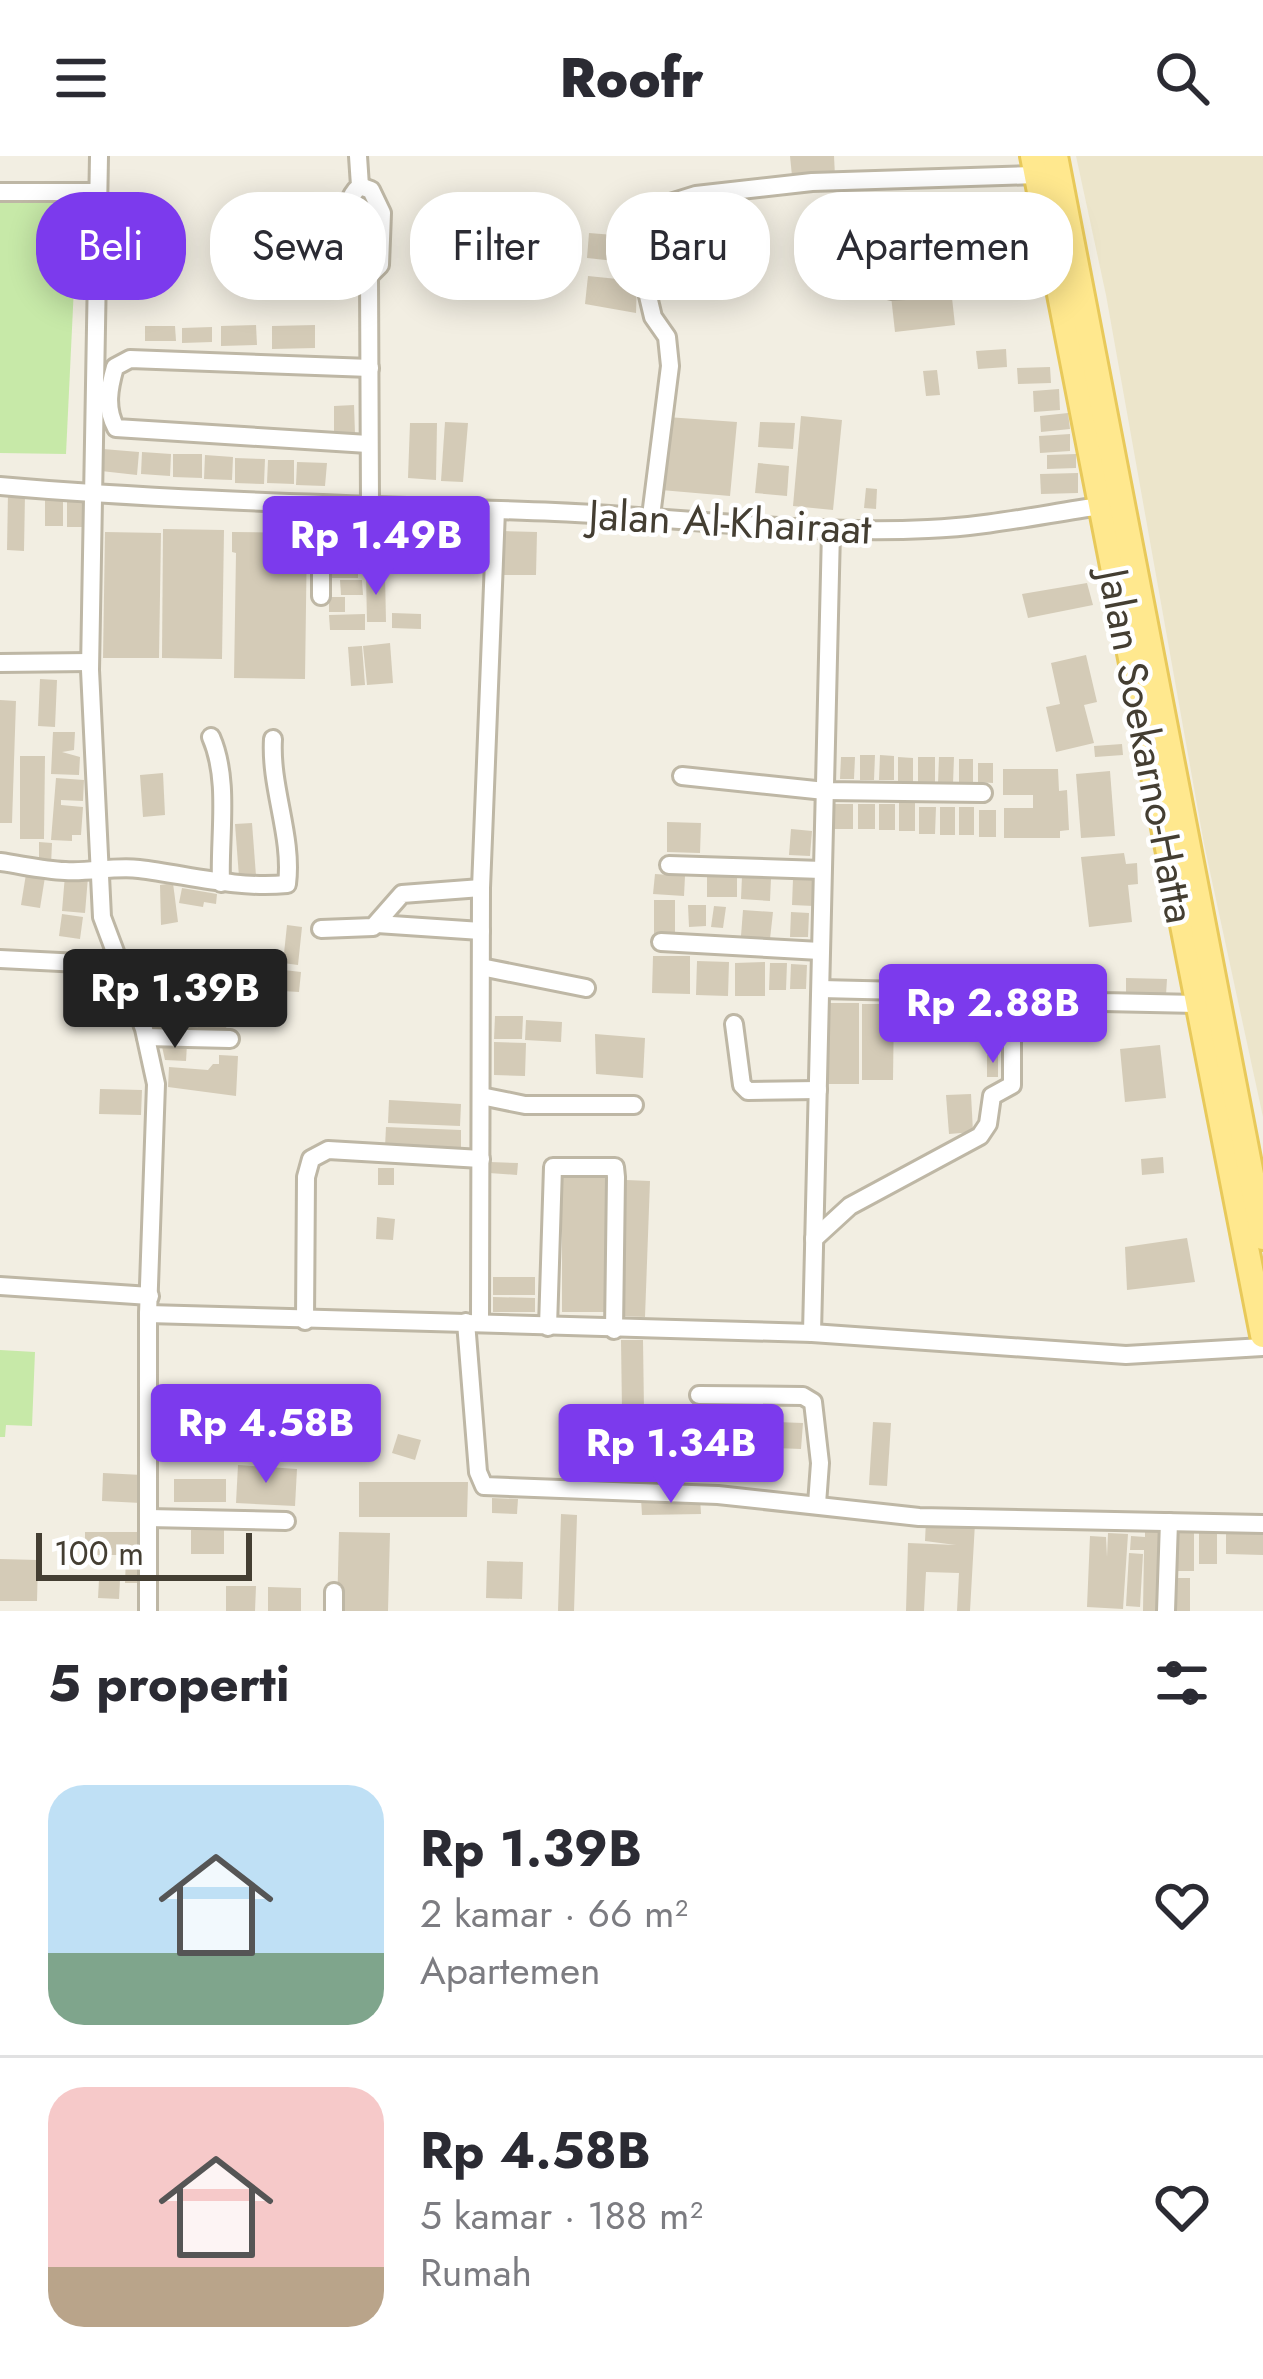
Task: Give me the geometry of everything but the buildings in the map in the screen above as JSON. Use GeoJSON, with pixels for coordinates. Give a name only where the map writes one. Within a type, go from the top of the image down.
{"type":"FeatureCollection","features":[{"type":"Feature","properties":{"kind":"main road","name":"Jalan Soekarno-Hatta"},"geometry":{"type":"LineString","coordinates":[[1055,156],[1263,1237]]}},
{"type":"Feature","properties":{"kind":"main road","name":"Jalan Soekarno-Hatta"},"geometry":{"type":"LineString","coordinates":[[1062,300],[1263,1335]]}},
{"type":"Feature","properties":{"kind":"street"},"geometry":{"type":"LineString","coordinates":[[98,192],[99,156]]}},
{"type":"Feature","properties":{"kind":"street"},"geometry":{"type":"LineString","coordinates":[[356,192],[360,186],[358,156]]}},
{"type":"Feature","properties":{"kind":"street"},"geometry":{"type":"LineString","coordinates":[[651,516],[670,366],[667,337],[653,317],[643,275],[646,218],[651,209],[696,195],[1034,166]]}},
{"type":"Feature","properties":{"kind":"street"},"geometry":{"type":"LineString","coordinates":[[360,186],[372,192]]}},
{"type":"Feature","properties":{"kind":"street"},"geometry":{"type":"LineString","coordinates":[[0,192],[36,192]]}},
{"type":"Feature","properties":{"kind":"street"},"geometry":{"type":"LineString","coordinates":[[96,300],[90,662],[97,867],[103,917],[146,1037],[156,1084],[149,1305],[148,1611]]}},
{"type":"Feature","properties":{"kind":"street"},"geometry":{"type":"LineString","coordinates":[[369,300],[370,506]]}},
{"type":"Feature","properties":{"kind":"street"},"geometry":{"type":"LineString","coordinates":[[368,444],[116,428],[110,416],[110,387],[115,367],[130,359],[370,368]]}},
{"type":"Feature","properties":{"kind":"street","name":"Jalan Al-Khairaat"},"geometry":{"type":"LineString","coordinates":[[0,486],[321,505],[651,516],[831,531],[934,529],[1100,506]]}},
{"type":"Feature","properties":{"kind":"street"},"geometry":{"type":"LineString","coordinates":[[321,505],[321,596]]}},
{"type":"Feature","properties":{"kind":"street"},"geometry":{"type":"LineString","coordinates":[[496,510],[481,888],[481,1159],[473,1321],[481,1484],[718,1495],[919,1516],[1263,1524]]}},
{"type":"Feature","properties":{"kind":"street"},"geometry":{"type":"LineString","coordinates":[[812,1333],[831,531]]}},
{"type":"Feature","properties":{"kind":"street"},"geometry":{"type":"LineString","coordinates":[[0,663],[90,662]]}},
{"type":"Feature","properties":{"kind":"street"},"geometry":{"type":"LineString","coordinates":[[211,736],[221,780],[221,883]]}},
{"type":"Feature","properties":{"kind":"street"},"geometry":{"type":"LineString","coordinates":[[0,862],[70,872],[134,868],[221,883],[287,884],[273,739]]}},
{"type":"Feature","properties":{"kind":"street"},"geometry":{"type":"LineString","coordinates":[[682,776],[825,791],[983,793]]}},
{"type":"Feature","properties":{"kind":"street"},"geometry":{"type":"LineString","coordinates":[[669,865],[822,870]]}},
{"type":"Feature","properties":{"kind":"street"},"geometry":{"type":"LineString","coordinates":[[321,929],[368,929],[402,894],[481,888]]}},
{"type":"Feature","properties":{"kind":"street"},"geometry":{"type":"LineString","coordinates":[[377,924],[481,931]]}},
{"type":"Feature","properties":{"kind":"street"},"geometry":{"type":"LineString","coordinates":[[662,942],[820,951]]}},
{"type":"Feature","properties":{"kind":"street"},"geometry":{"type":"LineString","coordinates":[[0,959],[120,965]]}},
{"type":"Feature","properties":{"kind":"street"},"geometry":{"type":"LineString","coordinates":[[481,968],[586,988]]}},
{"type":"Feature","properties":{"kind":"street"},"geometry":{"type":"LineString","coordinates":[[821,989],[1198,1004]]}},
{"type":"Feature","properties":{"kind":"street"},"geometry":{"type":"LineString","coordinates":[[814,1239],[850,1207],[980,1136],[988,1124],[992,1096],[1012,1084],[1012,1021],[1031,994]]}},
{"type":"Feature","properties":{"kind":"street"},"geometry":{"type":"LineString","coordinates":[[734,1024],[742,1085],[748,1091],[818,1090]]}},
{"type":"Feature","properties":{"kind":"street"},"geometry":{"type":"LineString","coordinates":[[146,1037],[230,1039]]}},
{"type":"Feature","properties":{"kind":"street"},"geometry":{"type":"LineString","coordinates":[[481,1096],[525,1105],[634,1106]]}},
{"type":"Feature","properties":{"kind":"street"},"geometry":{"type":"LineString","coordinates":[[305,1321],[306,1178],[311,1159],[328,1150],[481,1159]]}},
{"type":"Feature","properties":{"kind":"street"},"geometry":{"type":"LineString","coordinates":[[548,1327],[553,1167],[605,1165],[615,1167],[616,1177],[614,1330]]}},
{"type":"Feature","properties":{"kind":"street"},"geometry":{"type":"LineString","coordinates":[[0,1286],[305,1321],[473,1321],[614,1330],[812,1333],[1126,1355],[1263,1347]]}},
{"type":"Feature","properties":{"kind":"street"},"geometry":{"type":"LineString","coordinates":[[700,1395],[802,1396],[813,1402],[820,1463],[817,1504]]}},
{"type":"Feature","properties":{"kind":"street"},"geometry":{"type":"LineString","coordinates":[[148,1518],[286,1521]]}},
{"type":"Feature","properties":{"kind":"street"},"geometry":{"type":"LineString","coordinates":[[1166,1611],[1169,1522]]}},
{"type":"Feature","properties":{"kind":"shaded area"},"geometry":{"type":"Polygon","coordinates":[[[1076,156],[1263,156],[1263,1117],[1204,844],[1106,295],[1076,156]]]}},
{"type":"Feature","properties":{"kind":"green space"},"geometry":{"type":"Polygon","coordinates":[[[0,202],[36,202],[36,300],[73,300],[66,454],[0,453],[0,202]]]}},
{"type":"Feature","properties":{"kind":"green space"},"geometry":{"type":"Polygon","coordinates":[[[0,1350],[35,1352],[32,1426],[6,1425],[5,1437],[0,1437],[0,1350]]]}}]}
